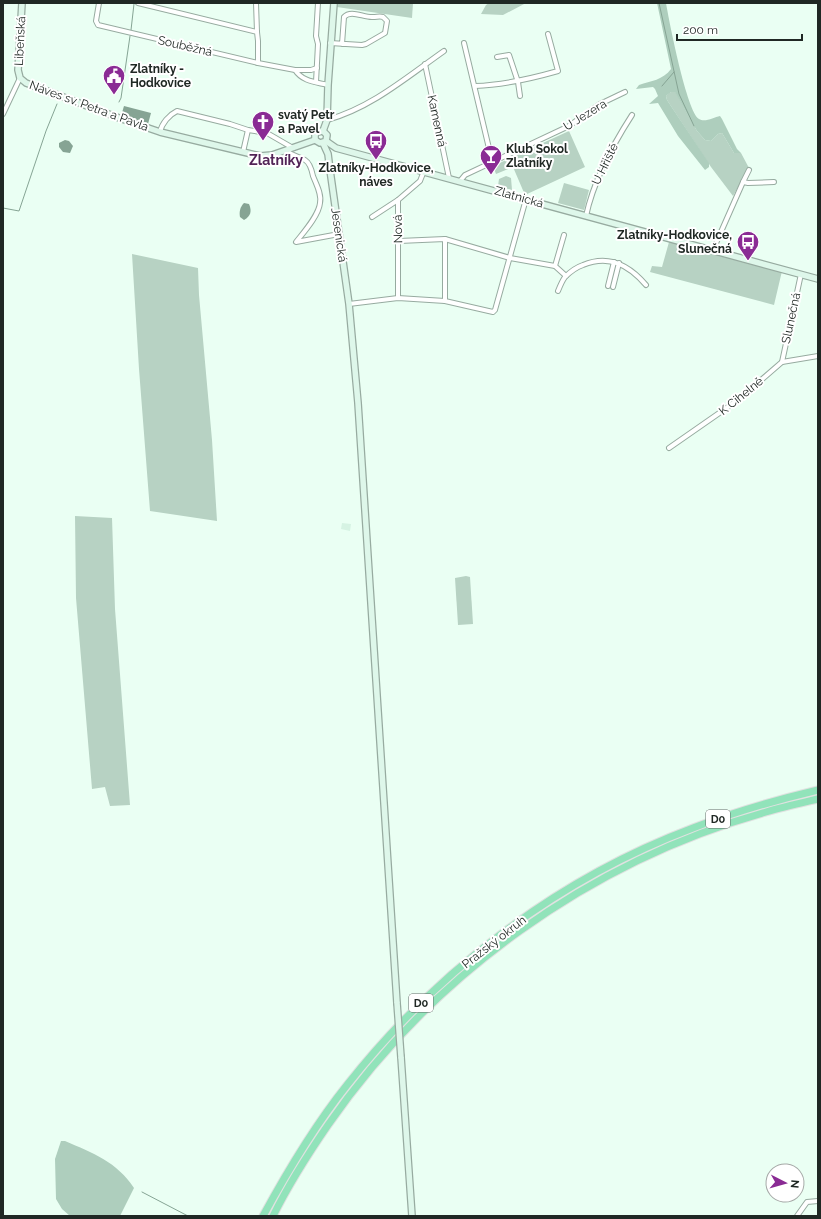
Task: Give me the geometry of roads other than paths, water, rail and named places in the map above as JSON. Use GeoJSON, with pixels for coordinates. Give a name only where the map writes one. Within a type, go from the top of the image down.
{"type":"FeatureCollection","features":[{"type":"Feature","properties":{"kind":"highway","name":"Pražský okruh"},"geometry":{"type":"LineString","coordinates":[[263,1216],[310,1136],[347,1085],[385,1040],[419,1004],[457,970],[496,939],[524,918],[576,884],[622,859],[654,844],[692,828],[732,814],[818,790]]}},
{"type":"Feature","properties":{"kind":"highway","name":"Pražský okruh"},"geometry":{"type":"LineString","coordinates":[[273,1216],[317,1140],[372,1067],[431,1004],[462,976],[501,945],[546,913],[575,895],[612,874],[659,852],[711,830],[746,818],[818,799]]}},
{"type":"Feature","properties":{"kind":"main road","name":"Libeňská"},"geometry":{"type":"LineString","coordinates":[[20,78],[18,70],[22,3]]}},
{"type":"Feature","properties":{"kind":"main road","name":"Jesenická"},"geometry":{"type":"LineString","coordinates":[[334,3],[330,43],[327,120],[324,131],[327,136],[325,142],[328,154],[349,304],[358,403],[412,1216]]}},
{"type":"Feature","properties":{"kind":"main road","name":"Náves sv. Petra a Pavla"},"geometry":{"type":"LineString","coordinates":[[20,78],[26,83],[62,97],[160,132],[243,152],[265,156],[286,151],[315,140]]}},
{"type":"Feature","properties":{"kind":"main road","name":"Jesenická"},"geometry":{"type":"LineString","coordinates":[[315,140],[315,135],[317,132],[324,131]]}},
{"type":"Feature","properties":{"kind":"main road"},"geometry":{"type":"LineString","coordinates":[[315,140],[318,142],[325,142]]}},
{"type":"Feature","properties":{"kind":"main road","name":"Zlatnická"},"geometry":{"type":"LineString","coordinates":[[325,142],[336,148],[818,279]]}},
{"type":"Feature","properties":{"kind":"main road"},"geometry":{"type":"LineString","coordinates":[[328,154],[332,148],[336,148]]}},
{"type":"Feature","properties":{"kind":"street","name":"Souběžná"},"geometry":{"type":"LineString","coordinates":[[99,3],[96,21],[98,25],[258,63],[295,70],[311,70],[317,68]]}},
{"type":"Feature","properties":{"kind":"street"},"geometry":{"type":"LineString","coordinates":[[138,3],[257,32]]}},
{"type":"Feature","properties":{"kind":"street"},"geometry":{"type":"LineString","coordinates":[[256,3],[258,63]]}},
{"type":"Feature","properties":{"kind":"street"},"geometry":{"type":"LineString","coordinates":[[316,82],[318,3]]}},
{"type":"Feature","properties":{"kind":"street"},"geometry":{"type":"LineString","coordinates":[[330,43],[342,44],[366,44],[385,33],[388,21],[384,16],[372,17],[350,13],[346,14],[344,17],[342,44]]}},
{"type":"Feature","properties":{"kind":"street"},"geometry":{"type":"LineString","coordinates":[[474,86],[493,86],[518,82],[558,71],[548,34]]}},
{"type":"Feature","properties":{"kind":"street"},"geometry":{"type":"LineString","coordinates":[[464,42],[492,161]]}},
{"type":"Feature","properties":{"kind":"street"},"geometry":{"type":"LineString","coordinates":[[327,120],[342,116],[396,86],[444,51]]}},
{"type":"Feature","properties":{"kind":"street"},"geometry":{"type":"LineString","coordinates":[[497,57],[509,55],[518,82],[520,96]]}},
{"type":"Feature","properties":{"kind":"street","name":"Kamenná"},"geometry":{"type":"LineString","coordinates":[[425,64],[449,178]]}},
{"type":"Feature","properties":{"kind":"street","name":"Souběžná"},"geometry":{"type":"LineString","coordinates":[[295,70],[298,75],[305,80],[328,85]]}},
{"type":"Feature","properties":{"kind":"street"},"geometry":{"type":"LineString","coordinates":[[3,114],[20,78]]}},
{"type":"Feature","properties":{"kind":"street","name":"U Jezera"},"geometry":{"type":"LineString","coordinates":[[460,181],[465,175],[492,161],[569,126],[600,104],[625,92]]}},
{"type":"Feature","properties":{"kind":"street"},"geometry":{"type":"LineString","coordinates":[[3,99],[9,100]]}},
{"type":"Feature","properties":{"kind":"street","name":"Náves sv. Petra a Pavla"},"geometry":{"type":"LineString","coordinates":[[160,132],[162,126],[172,113],[177,111],[248,130],[267,133],[294,148]]}},
{"type":"Feature","properties":{"kind":"street","name":"U Hřiště"},"geometry":{"type":"LineString","coordinates":[[586,216],[595,183],[632,115]]}},
{"type":"Feature","properties":{"kind":"street"},"geometry":{"type":"LineString","coordinates":[[243,152],[248,130]]}},
{"type":"Feature","properties":{"kind":"street"},"geometry":{"type":"LineString","coordinates":[[286,151],[292,156],[305,160],[310,165],[319,191],[320,202],[318,210],[296,242],[339,234]]}},
{"type":"Feature","properties":{"kind":"street"},"geometry":{"type":"LineString","coordinates":[[713,250],[749,170]]}},
{"type":"Feature","properties":{"kind":"street","name":"Nová"},"geometry":{"type":"LineString","coordinates":[[398,298],[398,200],[420,181],[424,171]]}},
{"type":"Feature","properties":{"kind":"street"},"geometry":{"type":"LineString","coordinates":[[743,182],[774,182]]}},
{"type":"Feature","properties":{"kind":"street"},"geometry":{"type":"LineString","coordinates":[[349,304],[398,298],[445,301],[493,312],[495,310],[526,199]]}},
{"type":"Feature","properties":{"kind":"street"},"geometry":{"type":"LineString","coordinates":[[372,217],[398,200]]}},
{"type":"Feature","properties":{"kind":"street"},"geometry":{"type":"LineString","coordinates":[[555,266],[564,235]]}},
{"type":"Feature","properties":{"kind":"street"},"geometry":{"type":"LineString","coordinates":[[445,239],[445,301]]}},
{"type":"Feature","properties":{"kind":"street"},"geometry":{"type":"LineString","coordinates":[[399,241],[445,239],[510,258],[555,266],[566,276]]}},
{"type":"Feature","properties":{"kind":"street"},"geometry":{"type":"LineString","coordinates":[[558,291],[566,276],[578,267],[589,262],[599,260],[617,263],[632,270],[646,285]]}},
{"type":"Feature","properties":{"kind":"street"},"geometry":{"type":"LineString","coordinates":[[611,286],[617,263]]}},
{"type":"Feature","properties":{"kind":"street","name":"Slunečná"},"geometry":{"type":"LineString","coordinates":[[782,362],[801,274]]}},
{"type":"Feature","properties":{"kind":"street"},"geometry":{"type":"LineString","coordinates":[[782,362],[818,356]]}},
{"type":"Feature","properties":{"kind":"street","name":"K Cihelně"},"geometry":{"type":"LineString","coordinates":[[669,448],[738,400],[782,362]]}},
{"type":"Feature","properties":{"kind":"street"},"geometry":{"type":"LineString","coordinates":[[797,1216],[807,1202],[818,1201]]}},
{"type":"Feature","properties":{"kind":"waterway"},"geometry":{"type":"LineString","coordinates":[[659,3],[679,94],[694,126]]}},
{"type":"Feature","properties":{"kind":"waterway"},"geometry":{"type":"LineString","coordinates":[[131,30],[134,4]]}},
{"type":"Feature","properties":{"kind":"waterway"},"geometry":{"type":"LineString","coordinates":[[119,102],[121,98],[130,36]]}},
{"type":"Feature","properties":{"kind":"waterway"},"geometry":{"type":"LineString","coordinates":[[662,86],[674,72]]}},
{"type":"Feature","properties":{"kind":"waterway"},"geometry":{"type":"LineString","coordinates":[[3,208],[19,211],[46,131],[57,104]]}},
{"type":"Feature","properties":{"kind":"waterway"},"geometry":{"type":"LineString","coordinates":[[142,1192],[188,1216]]}},
{"type":"Feature","properties":{"kind":"place","name":"Zlatníky - Hodkovice"},"geometry":{"type":"Point","coordinates":[114,96]}},
{"type":"Feature","properties":{"kind":"place","name":"svatý Petr a Pavel"},"geometry":{"type":"Point","coordinates":[263,142]}},
{"type":"Feature","properties":{"kind":"place","name":"Zlatníky-Hodkovice, náves"},"geometry":{"type":"Point","coordinates":[376,160]}},
{"type":"Feature","properties":{"kind":"place","name":"Klub Sokol Zlatníky"},"geometry":{"type":"Point","coordinates":[491,176]}},
{"type":"Feature","properties":{"kind":"place","name":"Zlatníky-Hodkovice, Slunečná"},"geometry":{"type":"Point","coordinates":[748,262]}},
{"type":"Feature","properties":{"kind":"district","name":"Zlatníky"},"geometry":{"type":"Point","coordinates":[276,160]}}]}
